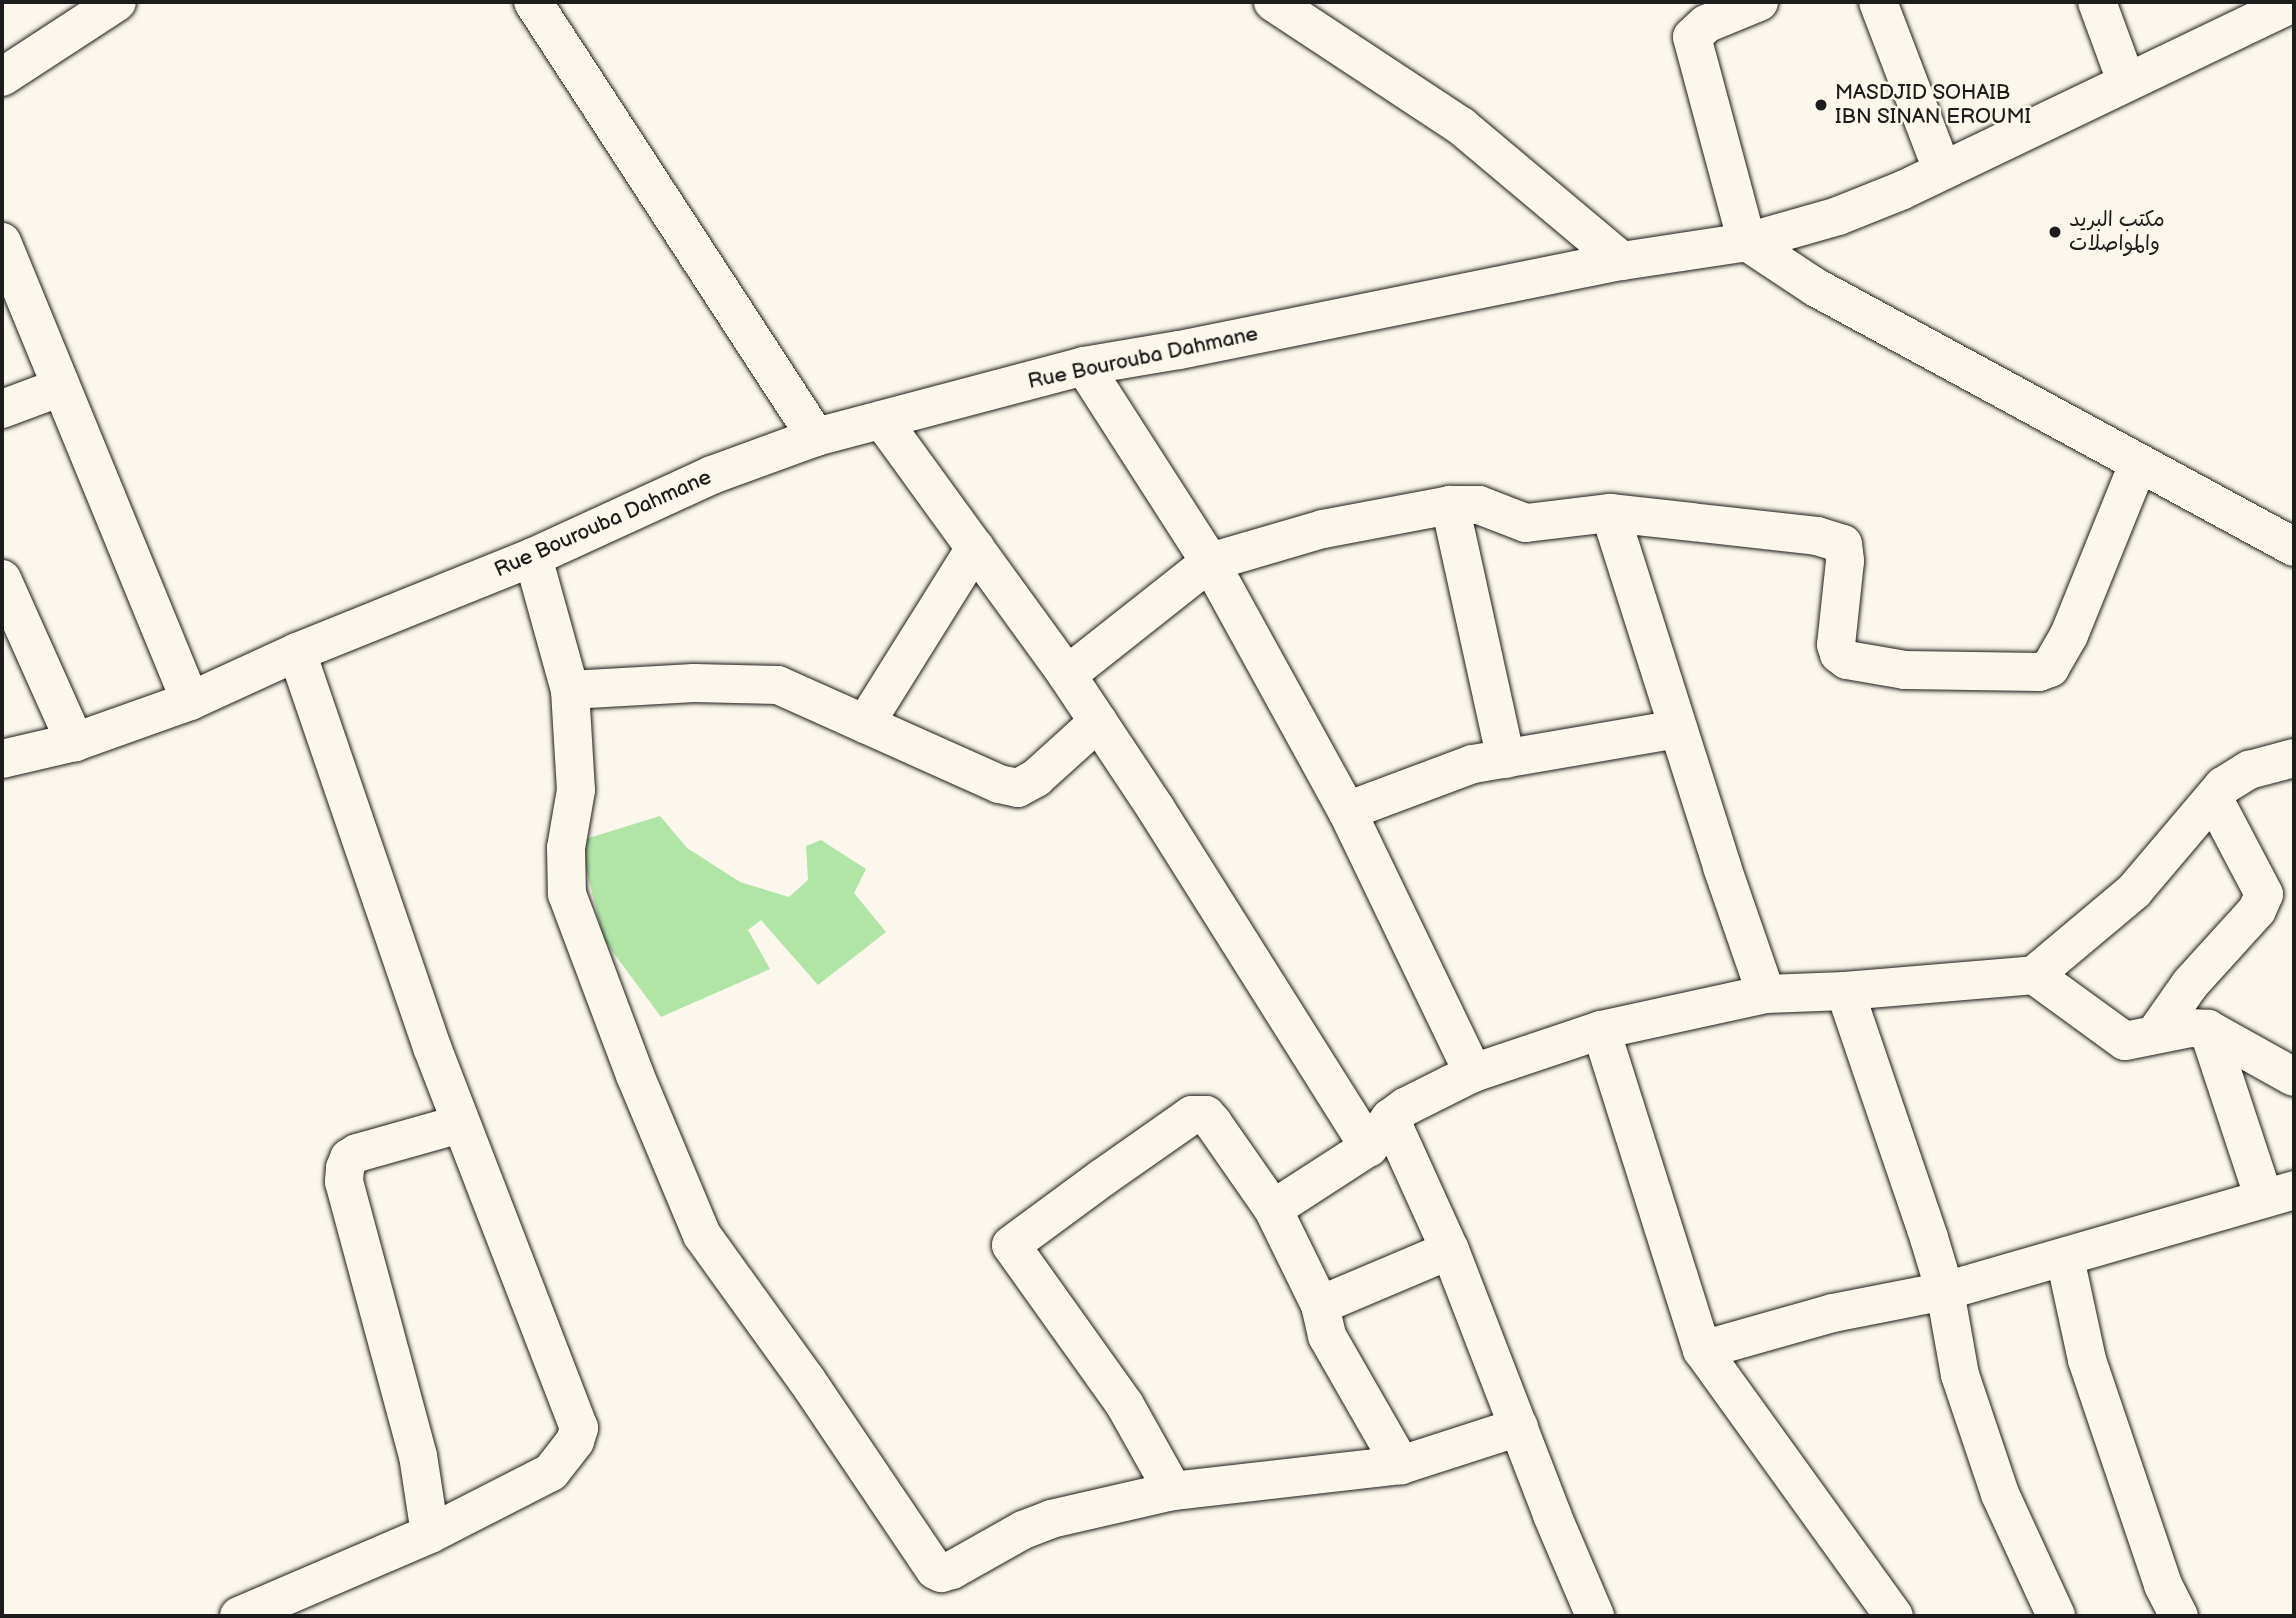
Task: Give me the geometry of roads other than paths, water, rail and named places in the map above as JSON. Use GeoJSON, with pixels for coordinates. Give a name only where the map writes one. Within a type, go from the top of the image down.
{"type":"FeatureCollection","features":[{"type":"Feature","properties":{"kind":"street"},"geometry":{"type":"LineString","coordinates":[[2,77],[117,2]]}},
{"type":"Feature","properties":{"kind":"street"},"geometry":{"type":"LineString","coordinates":[[533,2],[817,437]]}},
{"type":"Feature","properties":{"kind":"street"},"geometry":{"type":"LineString","coordinates":[[1273,2],[1461,126],[1622,261]]}},
{"type":"Feature","properties":{"kind":"street"},"geometry":{"type":"LineString","coordinates":[[1759,2],[1706,24],[1692,37],[1747,242],[1815,287],[2294,547]]}},
{"type":"Feature","properties":{"kind":"street"},"geometry":{"type":"LineString","coordinates":[[1878,2],[1942,170]]}},
{"type":"Feature","properties":{"kind":"street"},"geometry":{"type":"LineString","coordinates":[[2097,2],[2126,82]]}},
{"type":"Feature","properties":{"kind":"street","name":"Rue Bourouba Dahmane"},"geometry":{"type":"LineString","coordinates":[[2,759],[75,742],[190,701],[297,652],[533,557],[712,475],[817,437],[1084,366],[1622,261],[1747,242],[1838,216],[1903,190],[2294,3]]}},
{"type":"Feature","properties":{"kind":"street"},"geometry":{"type":"LineString","coordinates":[[2,242],[190,701]]}},
{"type":"Feature","properties":{"kind":"street"},"geometry":{"type":"LineString","coordinates":[[1084,366],[1210,562],[1347,811],[1473,1073]]}},
{"type":"Feature","properties":{"kind":"street"},"geometry":{"type":"LineString","coordinates":[[2,408],[61,387]]}},
{"type":"Feature","properties":{"kind":"street"},"geometry":{"type":"LineString","coordinates":[[882,420],[1067,675],[1379,1132],[1450,1250],[1595,1616]]}},
{"type":"Feature","properties":{"kind":"street"},"geometry":{"type":"LineString","coordinates":[[1067,675],[1210,562],[1323,529],[1450,505],[1479,505],[1526,523],[1610,513],[1817,536],[1843,544],[1845,561],[1836,645],[1839,654],[1847,660],[1905,670],[2039,672],[2050,668],[2069,635],[2138,464]]}},
{"type":"Feature","properties":{"kind":"street"},"geometry":{"type":"LineString","coordinates":[[1450,505],[1506,759]]}},
{"type":"Feature","properties":{"kind":"street"},"geometry":{"type":"LineString","coordinates":[[1610,513],[1766,994]]}},
{"type":"Feature","properties":{"kind":"street"},"geometry":{"type":"LineString","coordinates":[[865,724],[975,548]]}},
{"type":"Feature","properties":{"kind":"street"},"geometry":{"type":"LineString","coordinates":[[533,557],[570,690],[576,790],[566,848],[567,894],[635,1075],[702,1235],[820,1399],[928,1563],[942,1573],[952,1570],[1023,1530],[1051,1519],[1173,1491],[1401,1465],[1519,1427]]}},
{"type":"Feature","properties":{"kind":"street"},"geometry":{"type":"LineString","coordinates":[[2,579],[75,742]]}},
{"type":"Feature","properties":{"kind":"street"},"geometry":{"type":"LineString","coordinates":[[250,1614],[430,1534],[551,1472],[575,1441],[579,1428],[460,1124],[297,652]]}},
{"type":"Feature","properties":{"kind":"street"},"geometry":{"type":"LineString","coordinates":[[570,690],[694,684],[778,685],[999,784],[1018,788],[1036,778],[1098,722]]}},
{"type":"Feature","properties":{"kind":"street"},"geometry":{"type":"LineString","coordinates":[[1347,811],[1440,774],[1473,764],[1678,729]]}},
{"type":"Feature","properties":{"kind":"street"},"geometry":{"type":"LineString","coordinates":[[1273,1209],[1379,1132],[1405,1107],[1473,1073],[1601,1030],[1766,994],[1845,991],[2035,975],[2134,891],[2223,786],[2235,776],[2294,758]]}},
{"type":"Feature","properties":{"kind":"street"},"geometry":{"type":"LineString","coordinates":[[2155,1034],[2190,984],[2257,910],[2264,894],[2214,799]]}},
{"type":"Feature","properties":{"kind":"street"},"geometry":{"type":"LineString","coordinates":[[2035,975],[2124,1041],[2155,1034],[2208,1029],[2294,1077]]}},
{"type":"Feature","properties":{"kind":"street"},"geometry":{"type":"LineString","coordinates":[[1845,991],[1897,1138],[1945,1291],[1960,1375],[1995,1480],[2056,1616]]}},
{"type":"Feature","properties":{"kind":"street"},"geometry":{"type":"LineString","coordinates":[[1702,1350],[1833,1313],[1945,1291],[2279,1194],[2208,1029]]}},
{"type":"Feature","properties":{"kind":"street"},"geometry":{"type":"LineString","coordinates":[[1601,1030],[1702,1350],[1894,1616]]}},
{"type":"Feature","properties":{"kind":"street"},"geometry":{"type":"LineString","coordinates":[[1173,1491],[1125,1405],[1012,1245],[1192,1115],[1206,1115],[1213,1123],[1273,1209],[1321,1305],[1327,1336],[1401,1465]]}},
{"type":"Feature","properties":{"kind":"street"},"geometry":{"type":"LineString","coordinates":[[430,1534],[418,1456],[344,1182],[345,1168],[349,1158],[357,1153],[460,1124]]}},
{"type":"Feature","properties":{"kind":"street"},"geometry":{"type":"LineString","coordinates":[[1321,1305],[1450,1250]]}},
{"type":"Feature","properties":{"kind":"street"},"geometry":{"type":"LineString","coordinates":[[2064,1258],[2087,1360],[2163,1585],[2179,1616]]}},
{"type":"Feature","properties":{"kind":"place","name":"MASDJID SOHAIB IBN SINAN EROUMI"},"geometry":{"type":"Point","coordinates":[1821,105]}},
{"type":"Feature","properties":{"kind":"place","name":"مكتب البريد والمواصلات"},"geometry":{"type":"Point","coordinates":[2055,232]}}]}
